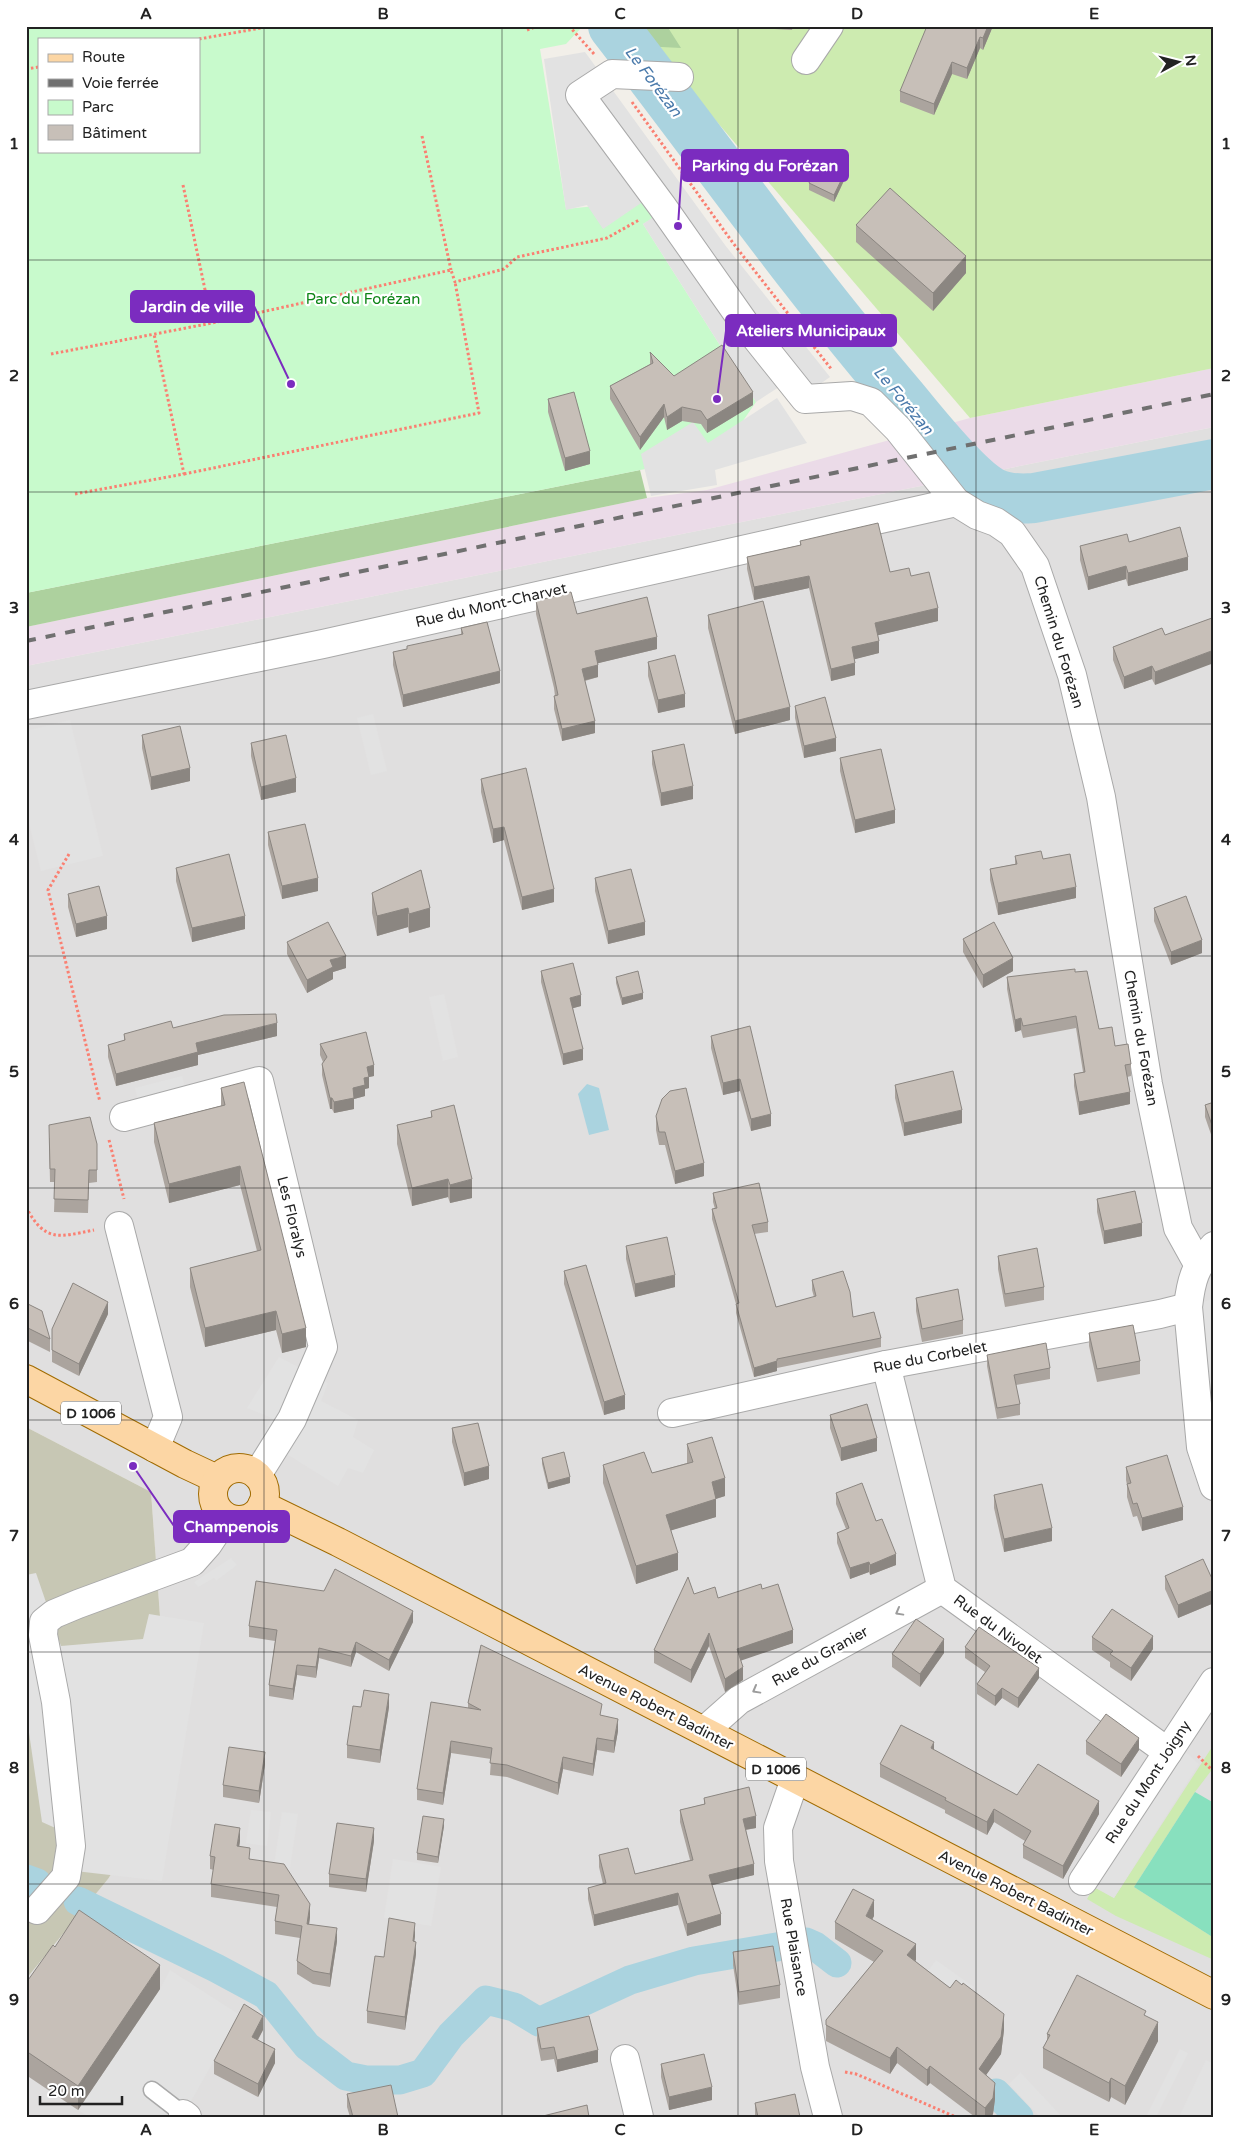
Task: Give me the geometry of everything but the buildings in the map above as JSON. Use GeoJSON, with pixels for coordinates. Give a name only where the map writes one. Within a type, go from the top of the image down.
{"type":"FeatureCollection","features":[{"type":"Feature","properties":{"kind":"main road","name":"D 1006"},"geometry":{"type":"LineString","coordinates":[[26,1379],[217,1479]]}},
{"type":"Feature","properties":{"kind":"main road"},"geometry":{"type":"LineString","coordinates":[[236,1468],[243,1468],[256,1475],[264,1489],[262,1505],[258,1511],[246,1519],[240,1520],[226,1517],[214,1504],[214,1487],[217,1479],[222,1474],[236,1468]]}},
{"type":"Feature","properties":{"kind":"main road","name":"Avenue Robert Badinter"},"geometry":{"type":"LineString","coordinates":[[262,1505],[338,1542],[1214,1995]]}},
{"type":"Feature","properties":{"kind":"street"},"geometry":{"type":"LineString","coordinates":[[806,60],[829,26]]}},
{"type":"Feature","properties":{"kind":"street"},"geometry":{"type":"LineString","coordinates":[[612,74],[679,77]]}},
{"type":"Feature","properties":{"kind":"street","name":"Chemin du Forézan"},"geometry":{"type":"LineString","coordinates":[[612,74],[580,95],[662,206],[745,324],[805,399],[852,396],[863,398],[878,409],[898,429],[956,502],[1012,532],[1023,546],[1041,582],[1072,675],[1101,798],[1148,1084],[1178,1228],[1206,1255],[1190,1285],[1188,1307],[1201,1447],[1214,1486]]}},
{"type":"Feature","properties":{"kind":"street","name":"Rue du Mont-Charvet"},"geometry":{"type":"LineString","coordinates":[[26,705],[323,644],[956,502]]}},
{"type":"Feature","properties":{"kind":"street","name":"Les Floralys"},"geometry":{"type":"LineString","coordinates":[[112,1121],[259,1081],[323,1347],[292,1419],[256,1475]]}},
{"type":"Feature","properties":{"kind":"street"},"geometry":{"type":"LineString","coordinates":[[122,1214],[168,1417],[155,1448]]}},
{"type":"Feature","properties":{"kind":"street","name":"Rue du Corbelet"},"geometry":{"type":"LineString","coordinates":[[672,1412],[886,1365],[1160,1314],[1188,1307]]}},
{"type":"Feature","properties":{"kind":"street","name":"Rue du Nivolet"},"geometry":{"type":"LineString","coordinates":[[886,1365],[942,1589],[1168,1752]]}},
{"type":"Feature","properties":{"kind":"street"},"geometry":{"type":"LineString","coordinates":[[37,1910],[66,1877],[71,1846],[56,1702],[43,1635],[44,1622],[54,1614],[78,1604],[192,1562],[208,1544],[226,1517]]}},
{"type":"Feature","properties":{"kind":"street","name":"Rue du Granier"},"geometry":{"type":"LineString","coordinates":[[704,1731],[739,1700],[942,1589]]}},
{"type":"Feature","properties":{"kind":"street","name":"Rue du Mont Joigny"},"geometry":{"type":"LineString","coordinates":[[1083,1882],[1214,1682]]}},
{"type":"Feature","properties":{"kind":"street","name":"Rue Plaisance"},"geometry":{"type":"LineString","coordinates":[[796,1779],[778,1828],[779,1861],[815,2067],[828,2117]]}},
{"type":"Feature","properties":{"kind":"street"},"geometry":{"type":"LineString","coordinates":[[625,2059],[639,2117]]}},
{"type":"Feature","properties":{"kind":"lane"},"geometry":{"type":"LineString","coordinates":[[152,2090],[185,2115]]}},
{"type":"Feature","properties":{"kind":"path"},"geometry":{"type":"LineString","coordinates":[[200,39],[272,26]]}},
{"type":"Feature","properties":{"kind":"path"},"geometry":{"type":"LineString","coordinates":[[527,30],[538,26]]}},
{"type":"Feature","properties":{"kind":"path"},"geometry":{"type":"LineString","coordinates":[[569,26],[612,74],[733,243],[852,396]]}},
{"type":"Feature","properties":{"kind":"path"},"geometry":{"type":"LineString","coordinates":[[75,494],[184,474],[479,413],[455,282],[422,136]]}},
{"type":"Feature","properties":{"kind":"path"},"geometry":{"type":"LineString","coordinates":[[183,185],[212,323]]}},
{"type":"Feature","properties":{"kind":"path"},"geometry":{"type":"LineString","coordinates":[[455,282],[504,269],[517,257],[607,238],[662,206]]}},
{"type":"Feature","properties":{"kind":"path"},"geometry":{"type":"LineString","coordinates":[[51,354],[212,323],[451,270]]}},
{"type":"Feature","properties":{"kind":"path"},"geometry":{"type":"LineString","coordinates":[[154,334],[184,474]]}},
{"type":"Feature","properties":{"kind":"path"},"geometry":{"type":"LineString","coordinates":[[26,1206],[38,1227],[58,1237],[122,1214],[112,1121],[48,890],[69,854]]}},
{"type":"Feature","properties":{"kind":"path"},"geometry":{"type":"LineString","coordinates":[[815,2067],[856,2074],[956,2117]]}},
{"type":"Feature","properties":{"kind":"shaded area"},"geometry":{"type":"Polygon","coordinates":[[[585,52],[725,245],[830,377],[793,403],[779,387],[756,402],[643,224],[655,216],[644,201],[603,229],[587,205],[566,210],[544,59],[585,52]]]}},
{"type":"Feature","properties":{"kind":"shaded area"},"geometry":{"type":"Polygon","coordinates":[[[1214,368],[1214,427],[26,666],[26,627],[647,498],[707,490],[970,418],[1214,368]]]}},
{"type":"Feature","properties":{"kind":"shaded area"},"geometry":{"type":"Polygon","coordinates":[[[777,398],[807,443],[715,470],[717,485],[651,496],[641,454],[693,422],[708,443],[777,398]]]}},
{"type":"Feature","properties":{"kind":"shaded area"},"geometry":{"type":"Polygon","coordinates":[[[1214,427],[1214,2117],[26,2117],[26,1979],[108,1879],[172,1783],[151,1492],[26,1427],[26,666],[1214,427]]]}},
{"type":"Feature","properties":{"kind":"shaded area"},"geometry":{"type":"Polygon","coordinates":[[[373,714],[387,771],[371,775],[357,718],[373,714]]]}},
{"type":"Feature","properties":{"kind":"shaded area"},"geometry":{"type":"Polygon","coordinates":[[[70,720],[103,856],[41,871],[26,811],[26,731],[70,720]]]}},
{"type":"Feature","properties":{"kind":"shaded area"},"geometry":{"type":"Polygon","coordinates":[[[444,994],[458,1057],[443,1061],[429,997],[444,994]]]}},
{"type":"Feature","properties":{"kind":"shaded area"},"geometry":{"type":"Polygon","coordinates":[[[182,1076],[185,1088],[138,1100],[135,1088],[182,1076]]]}},
{"type":"Feature","properties":{"kind":"shaded area"},"geometry":{"type":"Polygon","coordinates":[[[1214,1298],[1214,1399],[1209,1385],[1201,1303],[1214,1298]]]}},
{"type":"Feature","properties":{"kind":"shaded area"},"geometry":{"type":"Polygon","coordinates":[[[279,1357],[328,1383],[321,1401],[358,1420],[353,1437],[374,1450],[363,1473],[348,1468],[338,1486],[261,1438],[272,1418],[247,1408],[279,1357]]]}},
{"type":"Feature","properties":{"kind":"shaded area"},"geometry":{"type":"Polygon","coordinates":[[[26,1427],[151,1492],[172,1783],[108,1879],[26,1979],[26,1427]]]}},
{"type":"Feature","properties":{"kind":"shaded area"},"geometry":{"type":"Polygon","coordinates":[[[231,1558],[237,1565],[216,1581],[214,1578],[198,1587],[194,1582],[231,1558]]]}},
{"type":"Feature","properties":{"kind":"shaded area"},"geometry":{"type":"Polygon","coordinates":[[[36,1573],[61,1646],[143,1639],[149,1614],[204,1623],[162,1881],[58,1869],[62,1831],[42,1822],[26,1712],[26,1575],[36,1573]]]}},
{"type":"Feature","properties":{"kind":"shaded area"},"geometry":{"type":"Polygon","coordinates":[[[1186,1752],[1199,1764],[1114,1898],[1094,1887],[1186,1752]]]}},
{"type":"Feature","properties":{"kind":"shaded area"},"geometry":{"type":"Polygon","coordinates":[[[251,1810],[271,1812],[267,1846],[246,1843],[251,1810]]]}},
{"type":"Feature","properties":{"kind":"shaded area"},"geometry":{"type":"Polygon","coordinates":[[[282,1812],[298,1814],[289,1874],[273,1872],[282,1812]]]}},
{"type":"Feature","properties":{"kind":"shaded area"},"geometry":{"type":"Polygon","coordinates":[[[393,1859],[441,1867],[431,1926],[384,1918],[393,1859]]]}},
{"type":"Feature","properties":{"kind":"shaded area"},"geometry":{"type":"Polygon","coordinates":[[[936,1960],[974,1987],[966,1999],[928,1971],[936,1960]]]}},
{"type":"Feature","properties":{"kind":"shaded area"},"geometry":{"type":"Polygon","coordinates":[[[170,1970],[240,2015],[182,2117],[89,2117],[78,2110],[160,1989],[170,1970]]]}},
{"type":"Feature","properties":{"kind":"shaded area"},"geometry":{"type":"Polygon","coordinates":[[[1180,2049],[1188,2053],[1156,2117],[1146,2117],[1180,2049]]]}},
{"type":"Feature","properties":{"kind":"shaded area"},"geometry":{"type":"Polygon","coordinates":[[[1206,2060],[1214,2064],[1214,2117],[1179,2117],[1206,2060]]]}},
{"type":"Feature","properties":{"kind":"shaded area"},"geometry":{"type":"Polygon","coordinates":[[[1021,2072],[1062,2117],[1040,2117],[1009,2084],[1021,2072]]]}},
{"type":"Feature","properties":{"kind":"green space","name":"Parc du Forézan"},"geometry":{"type":"Polygon","coordinates":[[[26,26],[583,26],[566,44],[540,49],[566,209],[645,201],[655,217],[643,224],[756,402],[720,454],[26,593],[26,26]]]}},
{"type":"Feature","properties":{"kind":"green space"},"geometry":{"type":"Polygon","coordinates":[[[586,26],[667,26],[681,48],[603,44],[586,26]]]}},
{"type":"Feature","properties":{"kind":"green space"},"geometry":{"type":"Polygon","coordinates":[[[635,26],[1214,26],[1214,368],[970,418],[635,26]]]}},
{"type":"Feature","properties":{"kind":"green space"},"geometry":{"type":"Polygon","coordinates":[[[640,470],[647,498],[26,627],[26,593],[640,470]]]}},
{"type":"Feature","properties":{"kind":"green space"},"geometry":{"type":"Polygon","coordinates":[[[1214,1744],[1214,1767],[1195,1792],[1134,1887],[1214,1938],[1214,1960],[1116,1916],[1087,1899],[1094,1887],[1114,1898],[1214,1744]]]}},
{"type":"Feature","properties":{"kind":"green space"},"geometry":{"type":"Polygon","coordinates":[[[1195,1792],[1214,1803],[1214,1938],[1134,1887],[1195,1792]]]}},
{"type":"Feature","properties":{"kind":"water"},"geometry":{"type":"Polygon","coordinates":[[[595,26],[625,26],[630,32],[612,44],[595,26]]]}},
{"type":"Feature","properties":{"kind":"water"},"geometry":{"type":"Polygon","coordinates":[[[587,1084],[599,1088],[609,1130],[589,1135],[578,1094],[587,1084]]]}},
{"type":"Feature","properties":{"kind":"waterway","name":"Le Forézan"},"geometry":{"type":"LineString","coordinates":[[613,26],[827,307],[933,436],[983,486],[994,493],[1004,496],[1034,498],[1214,464]]}},
{"type":"Feature","properties":{"kind":"waterway"},"geometry":{"type":"LineString","coordinates":[[26,1879],[37,1883]]}},
{"type":"Feature","properties":{"kind":"waterway"},"geometry":{"type":"LineString","coordinates":[[78,1901],[216,1968],[266,1995],[307,2046],[346,2076],[366,2080],[400,2080],[423,2073],[451,2035],[486,2000],[514,2007],[539,2022],[630,1980],[694,1961],[806,1942],[815,1946],[837,1963]]}},
{"type":"Feature","properties":{"kind":"waterway"},"geometry":{"type":"LineString","coordinates":[[996,2093],[1019,2117]]}},
{"type":"Feature","properties":{"kind":"railway"},"geometry":{"type":"LineString","coordinates":[[26,641],[1214,394]]}},
{"type":"Feature","properties":{"kind":"place","name":"Parking du Forézan"},"geometry":{"type":"Point","coordinates":[678,226]}},
{"type":"Feature","properties":{"kind":"place","name":"Jardin de ville"},"geometry":{"type":"Point","coordinates":[291,384]}},
{"type":"Feature","properties":{"kind":"place","name":"Ateliers Municipaux"},"geometry":{"type":"Point","coordinates":[717,399]}},
{"type":"Feature","properties":{"kind":"place","name":"Champenois"},"geometry":{"type":"Point","coordinates":[133,1466]}}]}
